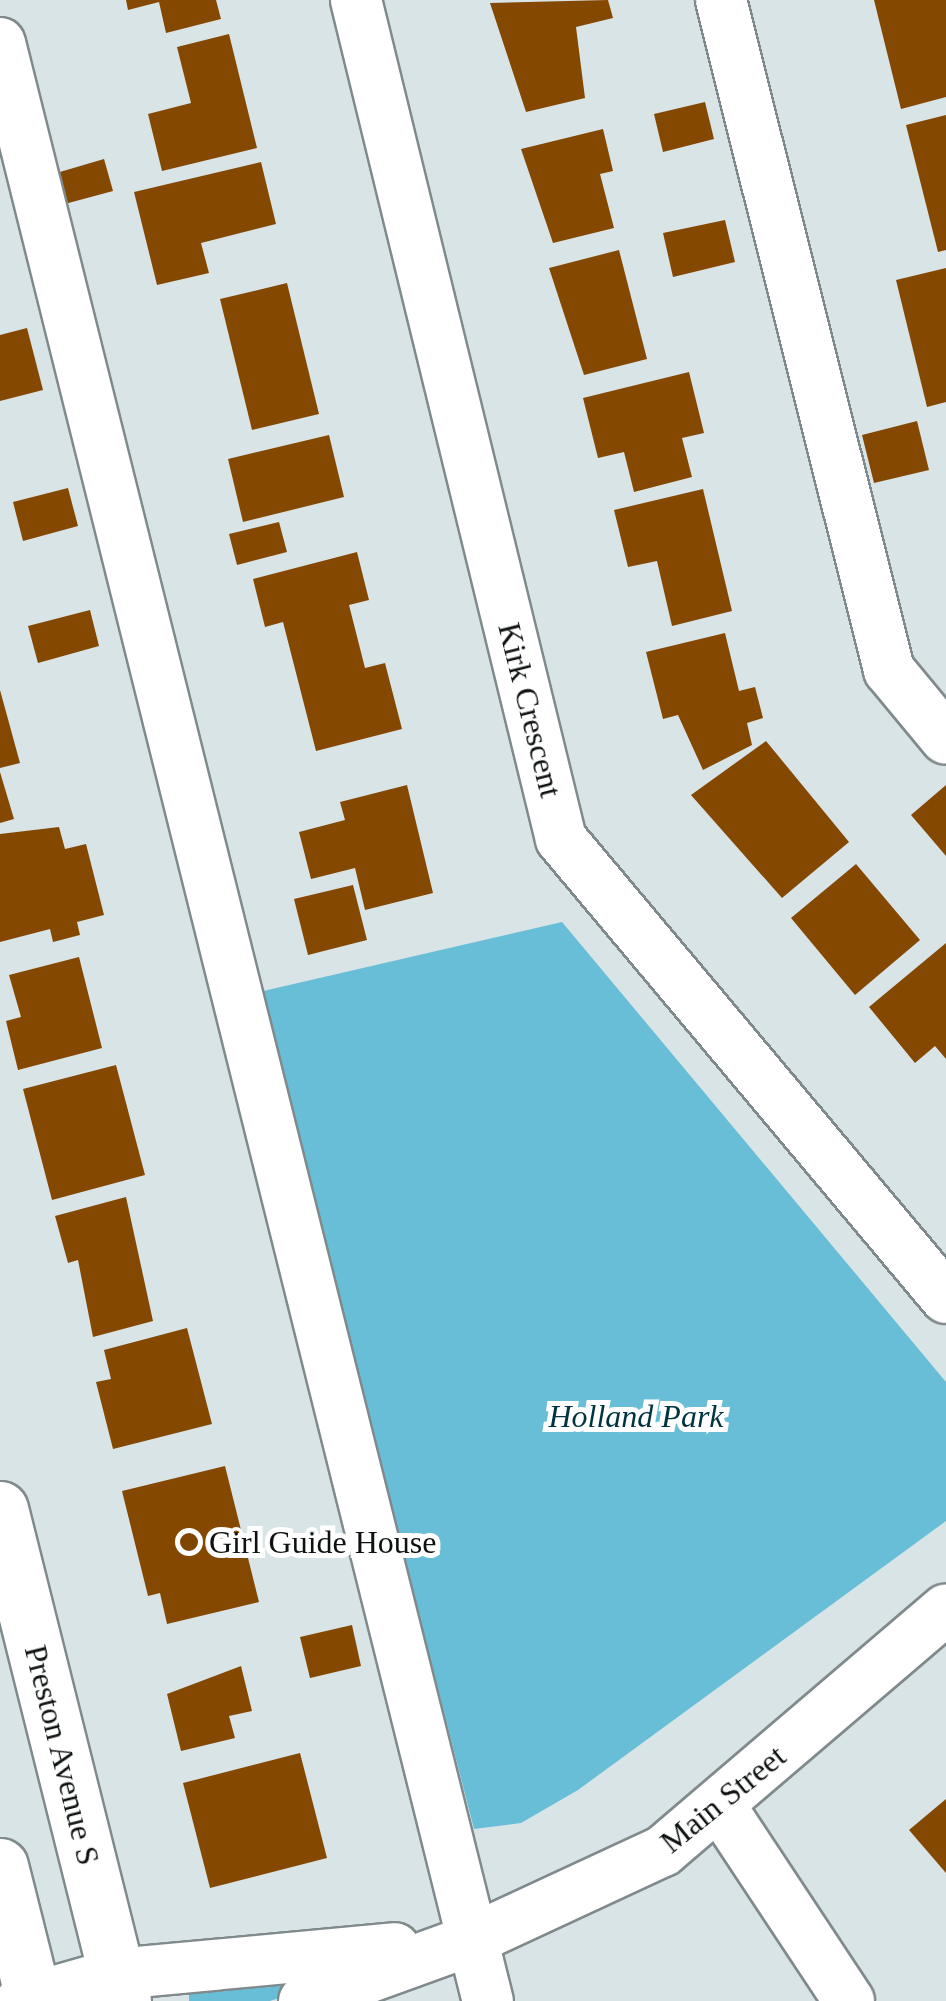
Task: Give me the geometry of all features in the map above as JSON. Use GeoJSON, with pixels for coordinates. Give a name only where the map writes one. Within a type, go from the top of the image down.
{"type":"FeatureCollection","features":[{"type":"Feature","properties":{"kind":"main road","name":"Preston Avenue S"},"geometry":{"type":"LineString","coordinates":[[0,1508],[120,1987]]}},
{"type":"Feature","properties":{"kind":"main road"},"geometry":{"type":"LineString","coordinates":[[0,1866],[29,2000]]}},
{"type":"Feature","properties":{"kind":"street","name":"Kirk Crescent"},"geometry":{"type":"LineString","coordinates":[[356,0],[561,839],[946,1298]]}},
{"type":"Feature","properties":{"kind":"street"},"geometry":{"type":"LineString","coordinates":[[721,0],[888,670],[946,738]]}},
{"type":"Feature","properties":{"kind":"street"},"geometry":{"type":"LineString","coordinates":[[0,43],[469,1942],[488,2001]]}},
{"type":"Feature","properties":{"kind":"street","name":"Main Street"},"geometry":{"type":"LineString","coordinates":[[304,2001],[469,1942],[664,1850],[946,1609]]}},
{"type":"Feature","properties":{"kind":"street"},"geometry":{"type":"LineString","coordinates":[[720,1806],[850,2001]]}},
{"type":"Feature","properties":{"kind":"street","name":"Main Street"},"geometry":{"type":"LineString","coordinates":[[29,2000],[469,1942]]}},
{"type":"Feature","properties":{"kind":"green space","name":"Holland Park"},"geometry":{"type":"Polygon","coordinates":[[[562,922],[946,1382],[946,1521],[578,1790],[521,1823],[474,1829],[259,992],[562,922]]]}},
{"type":"Feature","properties":{"kind":"green space"},"geometry":{"type":"Polygon","coordinates":[[[385,1963],[270,2001],[189,2001],[189,1990],[385,1963]]]}},
{"type":"Feature","properties":{"kind":"building"},"geometry":{"type":"Polygon","coordinates":[[[126,0],[216,0],[221,19],[166,33],[159,2],[128,10],[126,0]]]}},
{"type":"Feature","properties":{"kind":"building"},"geometry":{"type":"Polygon","coordinates":[[[608,0],[613,18],[576,27],[585,98],[526,112],[490,3],[608,0]]]}},
{"type":"Feature","properties":{"kind":"building"},"geometry":{"type":"Polygon","coordinates":[[[874,0],[946,0],[946,97],[901,109],[874,0]]]}},
{"type":"Feature","properties":{"kind":"building"},"geometry":{"type":"Polygon","coordinates":[[[229,34],[257,148],[162,171],[148,114],[191,103],[177,47],[229,34]]]}},
{"type":"Feature","properties":{"kind":"building"},"geometry":{"type":"Polygon","coordinates":[[[705,102],[714,139],[663,152],[654,114],[705,102]]]}},
{"type":"Feature","properties":{"kind":"building"},"geometry":{"type":"Polygon","coordinates":[[[946,115],[946,250],[938,252],[906,125],[946,115]]]}},
{"type":"Feature","properties":{"kind":"building"},"geometry":{"type":"Polygon","coordinates":[[[603,129],[613,171],[600,174],[614,228],[553,243],[521,149],[603,129]]]}},
{"type":"Feature","properties":{"kind":"building"},"geometry":{"type":"Polygon","coordinates":[[[104,159],[113,191],[61,205],[53,174],[104,159]]]}},
{"type":"Feature","properties":{"kind":"building"},"geometry":{"type":"Polygon","coordinates":[[[261,162],[276,224],[201,243],[209,273],[157,285],[134,192],[261,162]]]}},
{"type":"Feature","properties":{"kind":"building"},"geometry":{"type":"Polygon","coordinates":[[[725,220],[735,262],[673,277],[663,233],[725,220]]]}},
{"type":"Feature","properties":{"kind":"building"},"geometry":{"type":"Polygon","coordinates":[[[619,250],[647,359],[584,375],[549,268],[619,250]]]}},
{"type":"Feature","properties":{"kind":"building"},"geometry":{"type":"Polygon","coordinates":[[[946,268],[946,402],[927,407],[896,280],[946,268]]]}},
{"type":"Feature","properties":{"kind":"building"},"geometry":{"type":"Polygon","coordinates":[[[287,283],[319,414],[252,430],[220,299],[287,283]]]}},
{"type":"Feature","properties":{"kind":"building"},"geometry":{"type":"Polygon","coordinates":[[[27,328],[43,390],[0,401],[0,335],[27,328]]]}},
{"type":"Feature","properties":{"kind":"building"},"geometry":{"type":"Polygon","coordinates":[[[689,372],[704,433],[682,438],[692,477],[634,492],[624,452],[598,458],[583,398],[689,372]]]}},
{"type":"Feature","properties":{"kind":"building"},"geometry":{"type":"Polygon","coordinates":[[[917,421],[929,470],[874,483],[862,435],[917,421]]]}},
{"type":"Feature","properties":{"kind":"building"},"geometry":{"type":"Polygon","coordinates":[[[329,435],[344,497],[243,522],[228,459],[329,435]]]}},
{"type":"Feature","properties":{"kind":"building"},"geometry":{"type":"Polygon","coordinates":[[[68,488],[78,526],[23,541],[13,502],[68,488]]]}},
{"type":"Feature","properties":{"kind":"building"},"geometry":{"type":"Polygon","coordinates":[[[703,489],[732,611],[672,626],[657,561],[628,567],[614,510],[703,489]]]}},
{"type":"Feature","properties":{"kind":"building"},"geometry":{"type":"Polygon","coordinates":[[[279,522],[287,552],[237,565],[229,534],[279,522]]]}},
{"type":"Feature","properties":{"kind":"building"},"geometry":{"type":"Polygon","coordinates":[[[357,552],[369,600],[349,605],[365,668],[385,663],[402,729],[316,751],[283,622],[265,627],[253,579],[357,552]]]}},
{"type":"Feature","properties":{"kind":"building"},"geometry":{"type":"Polygon","coordinates":[[[90,610],[99,646],[38,663],[28,626],[90,610]]]}},
{"type":"Feature","properties":{"kind":"building"},"geometry":{"type":"Polygon","coordinates":[[[725,633],[739,691],[755,687],[763,718],[747,723],[752,745],[703,770],[678,715],[663,719],[646,652],[725,633]]]}},
{"type":"Feature","properties":{"kind":"building"},"geometry":{"type":"Polygon","coordinates":[[[0,690],[20,763],[0,768],[0,690]]]}},
{"type":"Feature","properties":{"kind":"building"},"geometry":{"type":"Polygon","coordinates":[[[766,741],[849,842],[782,898],[691,795],[766,741]]]}},
{"type":"Feature","properties":{"kind":"building"},"geometry":{"type":"Polygon","coordinates":[[[0,772],[14,819],[0,823],[0,772]]]}},
{"type":"Feature","properties":{"kind":"building"},"geometry":{"type":"Polygon","coordinates":[[[407,785],[433,893],[365,910],[355,868],[311,879],[299,832],[345,820],[340,802],[407,785]]]}},
{"type":"Feature","properties":{"kind":"building"},"geometry":{"type":"Polygon","coordinates":[[[946,785],[946,856],[911,815],[946,785]]]}},
{"type":"Feature","properties":{"kind":"building"},"geometry":{"type":"Polygon","coordinates":[[[59,827],[65,849],[86,844],[104,915],[77,922],[80,935],[53,942],[50,929],[0,942],[0,834],[59,827]]]}},
{"type":"Feature","properties":{"kind":"building"},"geometry":{"type":"Polygon","coordinates":[[[856,864],[920,940],[855,995],[791,918],[856,864]]]}},
{"type":"Feature","properties":{"kind":"building"},"geometry":{"type":"Polygon","coordinates":[[[353,885],[367,940],[308,955],[294,899],[353,885]]]}},
{"type":"Feature","properties":{"kind":"building"},"geometry":{"type":"Polygon","coordinates":[[[946,943],[946,1059],[935,1046],[915,1063],[869,1007],[946,943]]]}},
{"type":"Feature","properties":{"kind":"building"},"geometry":{"type":"Polygon","coordinates":[[[79,957],[102,1048],[18,1070],[6,1021],[21,1017],[9,975],[79,957]]]}},
{"type":"Feature","properties":{"kind":"building"},"geometry":{"type":"Polygon","coordinates":[[[116,1065],[145,1175],[52,1200],[23,1089],[116,1065]]]}},
{"type":"Feature","properties":{"kind":"building"},"geometry":{"type":"Polygon","coordinates":[[[126,1197],[153,1321],[93,1337],[78,1260],[68,1263],[55,1216],[126,1197]]]}},
{"type":"Feature","properties":{"kind":"building"},"geometry":{"type":"Polygon","coordinates":[[[187,1328],[212,1424],[113,1449],[96,1382],[111,1379],[104,1350],[187,1328]]]}},
{"type":"Feature","properties":{"kind":"building","name":"Girl Guide House"},"geometry":{"type":"Polygon","coordinates":[[[225,1466],[259,1602],[167,1624],[160,1593],[148,1596],[122,1491],[225,1466]]]}},
{"type":"Feature","properties":{"kind":"building"},"geometry":{"type":"Polygon","coordinates":[[[352,1625],[361,1666],[310,1678],[300,1637],[352,1625]]]}},
{"type":"Feature","properties":{"kind":"building"},"geometry":{"type":"Polygon","coordinates":[[[241,1666],[252,1711],[229,1716],[235,1738],[181,1751],[167,1694],[241,1666]]]}},
{"type":"Feature","properties":{"kind":"building"},"geometry":{"type":"Polygon","coordinates":[[[300,1753],[327,1858],[210,1888],[183,1783],[300,1753]]]}},
{"type":"Feature","properties":{"kind":"building"},"geometry":{"type":"Polygon","coordinates":[[[946,1799],[946,1873],[909,1830],[946,1799]]]}},
{"type":"Feature","properties":{"kind":"place","name":"Girl Guide House"},"geometry":{"type":"Point","coordinates":[189,1542]}}]}
